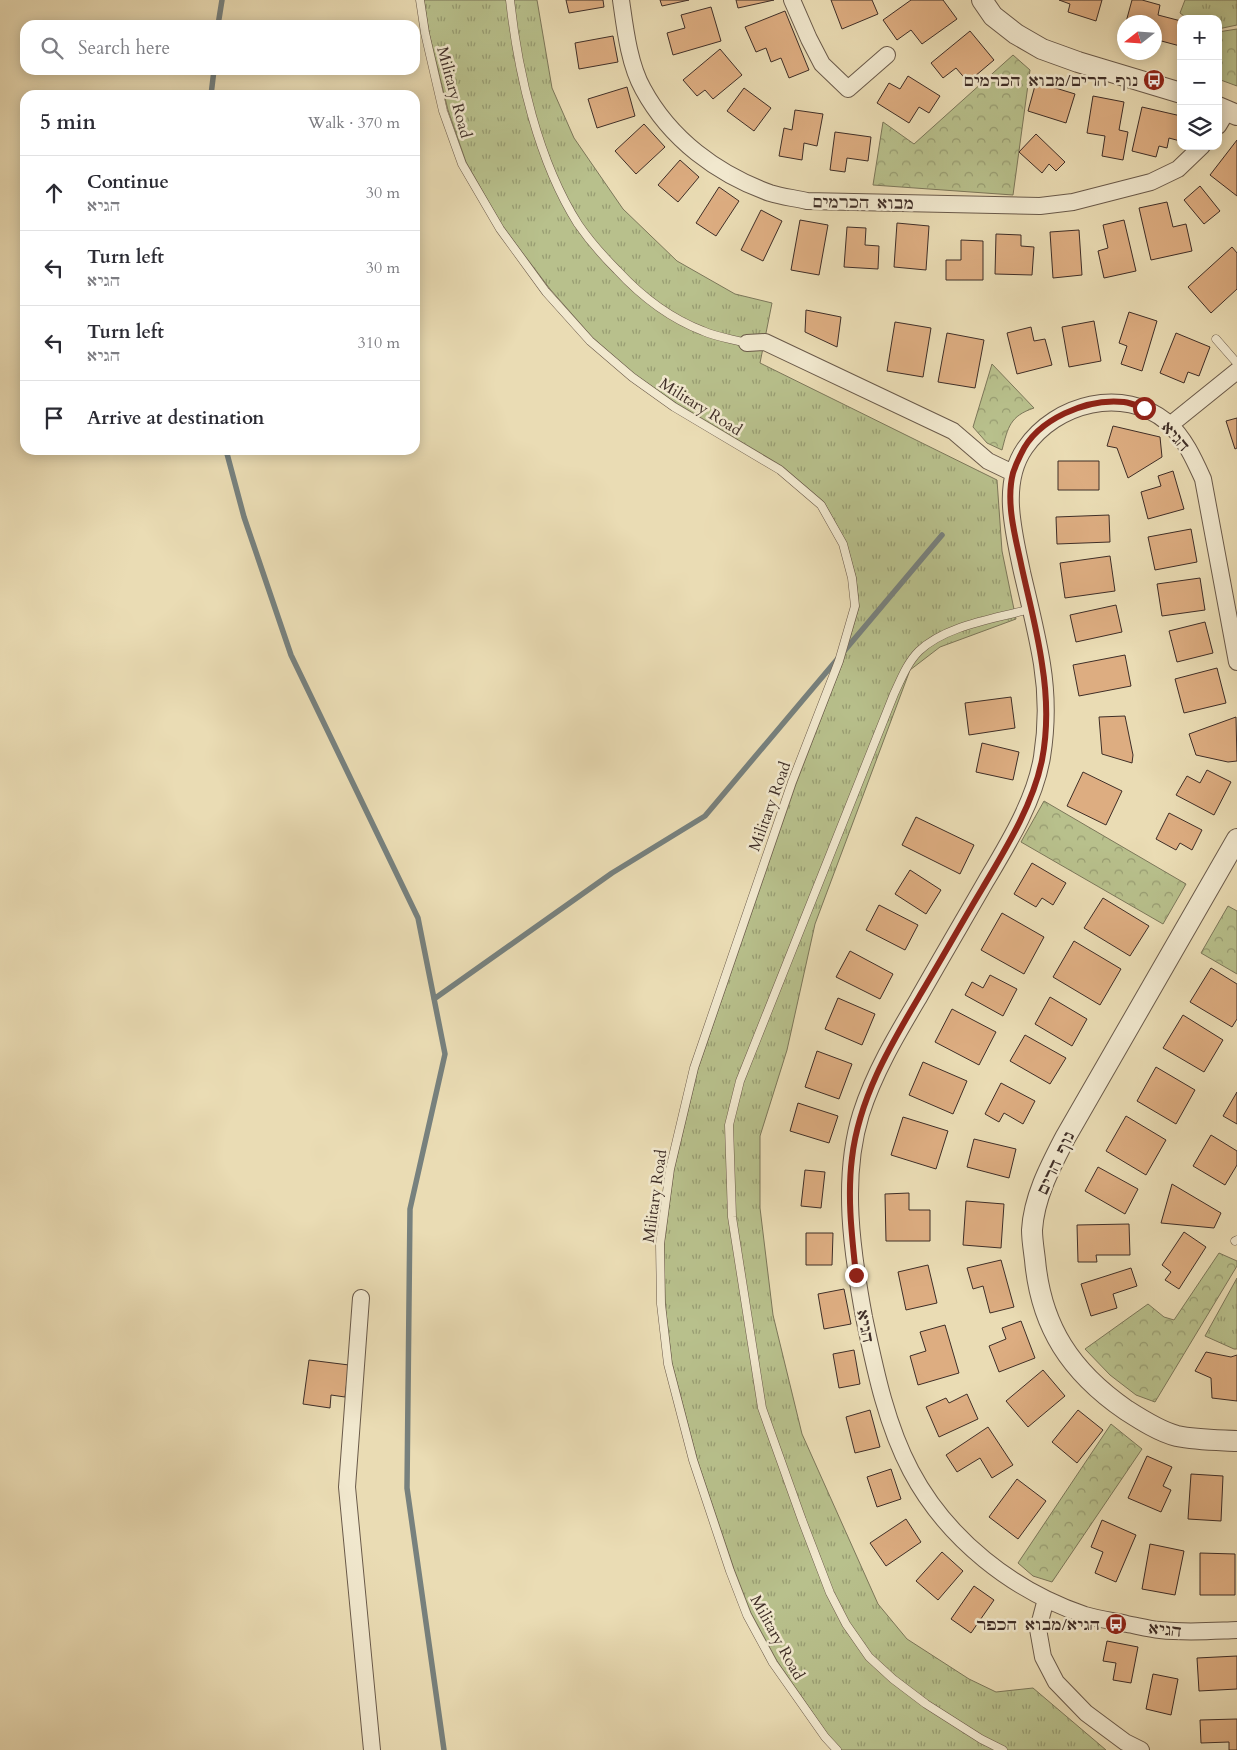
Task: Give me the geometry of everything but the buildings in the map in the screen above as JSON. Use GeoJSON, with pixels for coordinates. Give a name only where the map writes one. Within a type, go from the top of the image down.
{"type":"FeatureCollection","features":[{"type":"Feature","properties":{"kind":"street","name":"מבוא הכרמים"},"geometry":{"type":"LineString","coordinates":[[621,0],[630,51],[642,88],[660,114],[678,137],[703,158],[739,180],[772,193],[807,201],[1040,206],[1073,202],[1151,182],[1178,169],[1198,150]]}},
{"type":"Feature","properties":{"kind":"street"},"geometry":{"type":"LineString","coordinates":[[792,0],[822,64],[848,89],[887,54]]}},
{"type":"Feature","properties":{"kind":"street"},"geometry":{"type":"LineString","coordinates":[[982,0],[993,16],[1016,34],[1042,48],[1078,62],[1177,92]]}},
{"type":"Feature","properties":{"kind":"street"},"geometry":{"type":"LineString","coordinates":[[747,342],[765,342],[953,431],[988,461],[1013,473]]}},
{"type":"Feature","properties":{"kind":"street"},"geometry":{"type":"LineString","coordinates":[[1170,425],[1237,371]]}},
{"type":"Feature","properties":{"kind":"street","name":"הגיא"},"geometry":{"type":"LineString","coordinates":[[1237,662],[1203,479],[1192,454],[1170,425],[1144,408],[1124,402],[1080,406],[1040,429],[1022,451],[1013,473],[1010,503],[1014,534],[1042,662],[1046,700],[1042,760],[1030,799],[999,861],[874,1077],[860,1118],[852,1158],[850,1200],[856,1275],[874,1368],[890,1420],[909,1468],[927,1498],[948,1525],[986,1560],[1020,1585],[1089,1616],[1158,1630],[1200,1632],[1237,1630]]}},
{"type":"Feature","properties":{"kind":"street","name":"נוף הרים"},"geometry":{"type":"LineString","coordinates":[[1237,840],[1050,1166],[1038,1200],[1032,1230],[1041,1302],[1066,1353],[1085,1376],[1109,1398],[1142,1420],[1176,1436],[1237,1441]]}},
{"type":"Feature","properties":{"kind":"street"},"geometry":{"type":"LineString","coordinates":[[361,1298],[347,1487],[372,1750]]}},
{"type":"Feature","properties":{"kind":"street"},"geometry":{"type":"LineString","coordinates":[[1046,1598],[1038,1629],[1044,1657],[1056,1682],[1086,1713],[1125,1742],[1141,1750]]}},
{"type":"Feature","properties":{"kind":"lane","name":"Military Road"},"geometry":{"type":"LineString","coordinates":[[420,0],[425,33],[443,111],[462,164],[500,229],[540,284],[590,341],[632,377],[674,406],[780,470],[821,505],[842,544],[852,578],[855,606],[839,661],[792,782],[694,1068],[670,1169],[660,1244],[661,1304],[668,1364],[693,1460],[730,1571],[747,1615],[773,1663],[825,1737],[837,1750]]}},
{"type":"Feature","properties":{"kind":"lane"},"geometry":{"type":"LineString","coordinates":[[510,0],[525,86],[543,150],[558,186],[578,224],[601,254],[631,286],[662,310],[703,331],[747,342]]}},
{"type":"Feature","properties":{"kind":"lane"},"geometry":{"type":"LineString","coordinates":[[1216,339],[1237,362]]}},
{"type":"Feature","properties":{"kind":"lane"},"geometry":{"type":"LineString","coordinates":[[1003,1750],[981,1739],[926,1704],[887,1674],[869,1657],[846,1624],[830,1592],[762,1408],[732,1217],[729,1125],[740,1081],[890,704],[908,664],[919,650],[954,629],[1030,609]]}},
{"type":"Feature","properties":{"kind":"green space"},"geometry":{"type":"Polygon","coordinates":[[[424,0],[537,0],[552,88],[574,138],[623,209],[677,261],[735,294],[772,303],[760,363],[997,480],[1002,551],[1016,619],[940,647],[910,670],[815,924],[787,1050],[760,1136],[760,1208],[773,1315],[802,1434],[878,1604],[907,1639],[969,1679],[996,1692],[1033,1688],[1106,1750],[842,1750],[828,1735],[777,1661],[751,1613],[697,1459],[672,1363],[665,1304],[664,1245],[674,1170],[698,1069],[796,784],[843,662],[859,607],[856,578],[846,542],[824,502],[782,466],[676,403],[634,374],[593,338],[550,289],[503,227],[466,162],[448,110],[429,33],[424,0]]]}},
{"type":"Feature","properties":{"kind":"green space"},"geometry":{"type":"Polygon","coordinates":[[[1185,0],[1237,0],[1237,25],[1222,28],[1222,15],[1183,15],[1180,13],[1185,0]]]}},
{"type":"Feature","properties":{"kind":"green space"},"geometry":{"type":"Polygon","coordinates":[[[1237,29],[1237,86],[1222,80],[1222,31],[1237,29]]]}},
{"type":"Feature","properties":{"kind":"green space"},"geometry":{"type":"Polygon","coordinates":[[[1013,55],[1030,70],[1013,195],[873,185],[883,122],[914,144],[1013,55]]]}},
{"type":"Feature","properties":{"kind":"green space"},"geometry":{"type":"Polygon","coordinates":[[[992,364],[1034,408],[1026,411],[1011,423],[1002,450],[987,443],[973,427],[992,364]]]}},
{"type":"Feature","properties":{"kind":"green space"},"geometry":{"type":"Polygon","coordinates":[[[1044,801],[1186,884],[1163,924],[1021,842],[1044,801]]]}},
{"type":"Feature","properties":{"kind":"green space"},"geometry":{"type":"Polygon","coordinates":[[[1228,906],[1237,911],[1237,974],[1201,953],[1228,906]]]}},
{"type":"Feature","properties":{"kind":"green space"},"geometry":{"type":"Polygon","coordinates":[[[1219,1253],[1237,1261],[1237,1266],[1155,1402],[1136,1395],[1110,1375],[1085,1349],[1148,1304],[1164,1317],[1174,1320],[1219,1253]]]}},
{"type":"Feature","properties":{"kind":"green space"},"geometry":{"type":"Polygon","coordinates":[[[1237,1278],[1237,1349],[1234,1349],[1205,1336],[1237,1278]]]}},
{"type":"Feature","properties":{"kind":"green space"},"geometry":{"type":"Polygon","coordinates":[[[1111,1424],[1142,1449],[1052,1582],[1033,1576],[1018,1563],[1111,1424]]]}},
{"type":"Feature","properties":{"kind":"waterway"},"geometry":{"type":"LineString","coordinates":[[219,20],[222,0]]}},
{"type":"Feature","properties":{"kind":"waterway"},"geometry":{"type":"LineString","coordinates":[[212,90],[213,75]]}},
{"type":"Feature","properties":{"kind":"waterway"},"geometry":{"type":"LineString","coordinates":[[227,455],[244,517],[291,655],[418,918],[445,1054],[410,1209],[407,1488],[444,1750]]}},
{"type":"Feature","properties":{"kind":"waterway"},"geometry":{"type":"LineString","coordinates":[[434,999],[612,873],[705,816],[942,535]]}},
{"type":"Feature","properties":{"kind":"place","name":"נוף הרים/מבוא הכרמים"},"geometry":{"type":"Point","coordinates":[1154,80]}},
{"type":"Feature","properties":{"kind":"place","name":"הגיא/מבוא הכפר"},"geometry":{"type":"Point","coordinates":[1116,1624]}},
{"type":"Feature","properties":{"kind":"route"},"geometry":{"type":"LineString","coordinates":[[856,1275],[850,1200],[852,1158],[860,1118],[874,1077],[999,861],[1030,799],[1042,760],[1046,700],[1042,662],[1014,534],[1010,503],[1013,473],[1022,451],[1040,429],[1080,406],[1124,402],[1144,408]]}}]}
